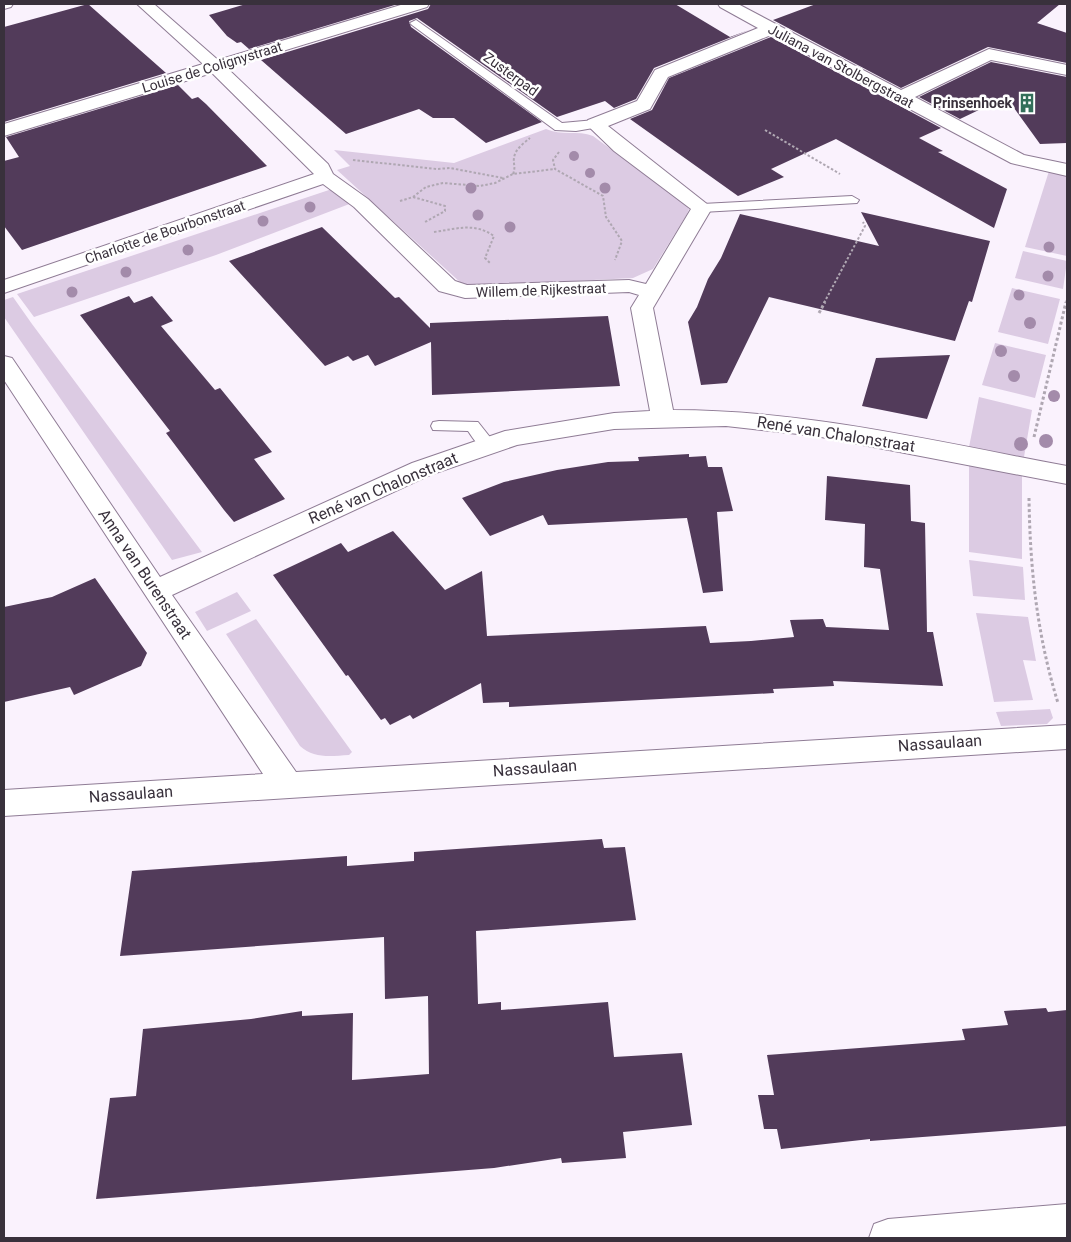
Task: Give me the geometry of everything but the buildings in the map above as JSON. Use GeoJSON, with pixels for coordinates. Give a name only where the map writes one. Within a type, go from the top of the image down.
{"type":"FeatureCollection","features":[{"type":"Feature","properties":{"kind":"street","name":"Willem de Rijkestraat"},"geometry":{"type":"LineString","coordinates":[[145,4],[215,66],[323,172],[361,203],[447,286],[465,292],[629,286],[650,291]]}},
{"type":"Feature","properties":{"kind":"street","name":"Louise de Colignystraat"},"geometry":{"type":"LineString","coordinates":[[4,130],[421,4]]}},
{"type":"Feature","properties":{"kind":"street","name":"Juliana van Stolbergstraat"},"geometry":{"type":"LineString","coordinates":[[726,4],[1018,159],[1067,170]]}},
{"type":"Feature","properties":{"kind":"street"},"geometry":{"type":"LineString","coordinates":[[746,14],[763,7]]}},
{"type":"Feature","properties":{"kind":"street"},"geometry":{"type":"LineString","coordinates":[[663,418],[642,308],[650,291],[702,208],[612,141],[595,124],[644,105],[661,74],[770,29]]}},
{"type":"Feature","properties":{"kind":"street"},"geometry":{"type":"LineString","coordinates":[[900,97],[989,54],[1067,70]]}},
{"type":"Feature","properties":{"kind":"street","name":"Charlotte de Bourbonstraat"},"geometry":{"type":"LineString","coordinates":[[4,288],[323,172]]}},
{"type":"Feature","properties":{"kind":"street","name":"Anna van Burenstraat"},"geometry":{"type":"LineString","coordinates":[[4,363],[155,591],[287,784]]}},
{"type":"Feature","properties":{"kind":"street","name":"René van Chalonstraat"},"geometry":{"type":"LineString","coordinates":[[155,591],[421,469],[532,434],[614,422],[663,418],[726,418],[816,428],[1067,475]]}},
{"type":"Feature","properties":{"kind":"street","name":"Nassaulaan"},"geometry":{"type":"LineString","coordinates":[[4,803],[287,784],[1064,724]]}},
{"type":"Feature","properties":{"kind":"street"},"geometry":{"type":"LineString","coordinates":[[888,1238],[1067,1223]]}},
{"type":"Feature","properties":{"kind":"lane","name":"Zusterpad"},"geometry":{"type":"LineString","coordinates":[[416,22],[559,127]]}},
{"type":"Feature","properties":{"kind":"lane"},"geometry":{"type":"LineString","coordinates":[[559,127],[576,128],[595,124]]}},
{"type":"Feature","properties":{"kind":"lane"},"geometry":{"type":"LineString","coordinates":[[702,208],[852,200]]}},
{"type":"Feature","properties":{"kind":"lane"},"geometry":{"type":"LineString","coordinates":[[439,426],[472,426],[489,446]]}},
{"type":"Feature","properties":{"kind":"path"},"geometry":{"type":"LineString","coordinates":[[513,174],[516,168],[514,158],[519,148],[532,137],[559,127]]}},
{"type":"Feature","properties":{"kind":"path"},"geometry":{"type":"LineString","coordinates":[[555,168],[553,160],[561,149],[612,141]]}},
{"type":"Feature","properties":{"kind":"path"},"geometry":{"type":"LineString","coordinates":[[323,172],[340,160],[371,160],[437,169],[450,168],[503,178]]}},
{"type":"Feature","properties":{"kind":"path"},"geometry":{"type":"LineString","coordinates":[[361,203],[394,202],[413,197],[426,186],[443,183],[480,186],[513,174],[555,168],[603,196],[606,217],[622,237],[622,246],[615,261],[606,262]]}},
{"type":"Feature","properties":{"kind":"path"},"geometry":{"type":"LineString","coordinates":[[413,197],[445,206],[445,211],[423,223],[427,229],[434,232],[477,226],[494,236],[485,258],[494,266]]}},
{"type":"Feature","properties":{"kind":"path"},"geometry":{"type":"LineString","coordinates":[[1064,724],[1038,634],[1032,596],[1029,527],[1030,467],[1036,424],[1067,299]]}},
{"type":"Feature","properties":{"kind":"shaded area"},"geometry":{"type":"Polygon","coordinates":[[[546,129],[593,136],[685,204],[689,209],[653,269],[633,278],[474,286],[461,283],[337,170],[350,166],[334,150],[454,163],[546,129]]]}},
{"type":"Feature","properties":{"kind":"shaded area"},"geometry":{"type":"Polygon","coordinates":[[[1049,171],[1067,175],[1067,256],[1025,247],[1049,171]]]}},
{"type":"Feature","properties":{"kind":"shaded area"},"geometry":{"type":"Polygon","coordinates":[[[335,188],[352,203],[216,255],[34,317],[17,294],[335,188]]]}},
{"type":"Feature","properties":{"kind":"shaded area"},"geometry":{"type":"Polygon","coordinates":[[[1023,251],[1067,261],[1063,289],[1015,278],[1023,251]]]}},
{"type":"Feature","properties":{"kind":"shaded area"},"geometry":{"type":"Polygon","coordinates":[[[1012,288],[1060,299],[1048,344],[998,332],[1012,288]]]}},
{"type":"Feature","properties":{"kind":"shaded area"},"geometry":{"type":"Polygon","coordinates":[[[13,297],[202,552],[172,560],[4,317],[4,300],[13,297]]]}},
{"type":"Feature","properties":{"kind":"shaded area"},"geometry":{"type":"Polygon","coordinates":[[[995,343],[1046,355],[1035,398],[982,385],[995,343]]]}},
{"type":"Feature","properties":{"kind":"shaded area"},"geometry":{"type":"Polygon","coordinates":[[[979,397],[1032,410],[1024,457],[969,447],[979,397]]]}},
{"type":"Feature","properties":{"kind":"shaded area"},"geometry":{"type":"Polygon","coordinates":[[[969,465],[1022,475],[1022,559],[969,552],[969,465]]]}},
{"type":"Feature","properties":{"kind":"shaded area"},"geometry":{"type":"Polygon","coordinates":[[[969,560],[1023,567],[1025,600],[973,596],[969,560]]]}},
{"type":"Feature","properties":{"kind":"shaded area"},"geometry":{"type":"Polygon","coordinates":[[[237,592],[251,611],[207,631],[195,612],[237,592]]]}},
{"type":"Feature","properties":{"kind":"shaded area"},"geometry":{"type":"Polygon","coordinates":[[[976,613],[1028,617],[1036,661],[1023,660],[1033,700],[994,702],[976,613]]]}},
{"type":"Feature","properties":{"kind":"shaded area"},"geometry":{"type":"Polygon","coordinates":[[[256,619],[352,752],[349,755],[317,755],[300,746],[226,634],[256,619]]]}},
{"type":"Feature","properties":{"kind":"shaded area"},"geometry":{"type":"Polygon","coordinates":[[[1050,709],[1053,718],[1047,724],[1001,726],[996,712],[1050,709]]]}},
{"type":"Feature","properties":{"kind":"place","name":"Prinsenhoek"},"geometry":{"type":"Point","coordinates":[1027,103]}}]}
